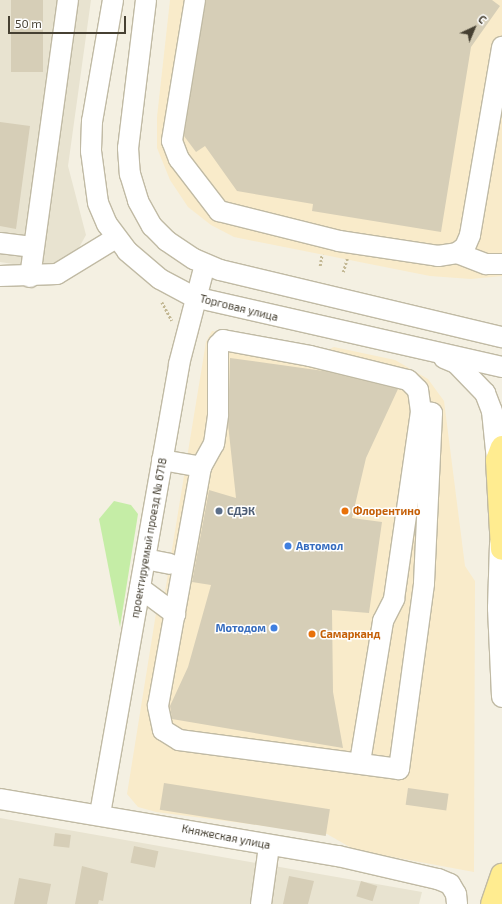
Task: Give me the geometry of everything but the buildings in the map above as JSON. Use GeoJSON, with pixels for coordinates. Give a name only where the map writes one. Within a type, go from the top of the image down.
{"type":"FeatureCollection","features":[{"type":"Feature","properties":{"kind":"main road"},"geometry":{"type":"LineString","coordinates":[[500,454],[501,546]]}},
{"type":"Feature","properties":{"kind":"main road"},"geometry":{"type":"LineString","coordinates":[[492,904],[502,875]]}},
{"type":"Feature","properties":{"kind":"street"},"geometry":{"type":"LineString","coordinates":[[30,277],[68,0]]}},
{"type":"Feature","properties":{"kind":"street","name":"Торговая улица"},"geometry":{"type":"LineString","coordinates":[[113,0],[92,121],[91,151],[98,203],[116,238],[154,274],[194,297],[317,327],[419,347],[502,367]]}},
{"type":"Feature","properties":{"kind":"street"},"geometry":{"type":"LineString","coordinates":[[146,0],[128,148],[130,174],[138,201],[152,226],[167,241],[205,264],[502,338]]}},
{"type":"Feature","properties":{"kind":"street"},"geometry":{"type":"LineString","coordinates":[[195,0],[172,142],[179,159],[219,211],[339,241],[438,256],[457,253],[465,248],[470,235],[502,47]]}},
{"type":"Feature","properties":{"kind":"street"},"geometry":{"type":"LineString","coordinates":[[0,276],[30,277],[57,274],[116,238]]}},
{"type":"Feature","properties":{"kind":"street"},"geometry":{"type":"LineString","coordinates":[[0,243],[34,247]]}},
{"type":"Feature","properties":{"kind":"street"},"geometry":{"type":"LineString","coordinates":[[457,253],[486,264],[502,264]]}},
{"type":"Feature","properties":{"kind":"street","name":"проектируемый проезд № 6718"},"geometry":{"type":"LineString","coordinates":[[100,814],[146,559],[162,460],[194,297],[205,264]]}},
{"type":"Feature","properties":{"kind":"street"},"geometry":{"type":"LineString","coordinates":[[452,325],[502,324]]}},
{"type":"Feature","properties":{"kind":"street"},"geometry":{"type":"LineString","coordinates":[[310,356],[317,327]]}},
{"type":"Feature","properties":{"kind":"street"},"geometry":{"type":"LineString","coordinates":[[360,762],[383,621],[394,599],[421,411],[418,390],[408,380],[310,356],[220,341],[216,362],[218,414],[214,444],[201,467],[158,706],[160,724],[169,735],[179,740],[360,762],[399,769],[424,584],[432,413],[421,411]]}},
{"type":"Feature","properties":{"kind":"street"},"geometry":{"type":"LineString","coordinates":[[419,347],[456,363],[485,393],[492,410],[500,454]]}},
{"type":"Feature","properties":{"kind":"street"},"geometry":{"type":"LineString","coordinates":[[162,460],[201,467]]}},
{"type":"Feature","properties":{"kind":"street"},"geometry":{"type":"LineString","coordinates":[[501,546],[498,608],[502,696]]}},
{"type":"Feature","properties":{"kind":"street"},"geometry":{"type":"LineString","coordinates":[[146,559],[170,564]]}},
{"type":"Feature","properties":{"kind":"street"},"geometry":{"type":"LineString","coordinates":[[140,588],[175,614]]}},
{"type":"Feature","properties":{"kind":"street","name":"Княжеская улица"},"geometry":{"type":"LineString","coordinates":[[0,799],[100,814],[269,846],[343,851],[450,884],[456,894],[457,904]]}},
{"type":"Feature","properties":{"kind":"street"},"geometry":{"type":"LineString","coordinates":[[261,904],[269,846]]}},
{"type":"Feature","properties":{"kind":"shaded area"},"geometry":{"type":"Polygon","coordinates":[[[0,0],[91,0],[68,166],[86,235],[76,253],[46,269],[0,262],[0,0]]]}},
{"type":"Feature","properties":{"kind":"shaded area"},"geometry":{"type":"Polygon","coordinates":[[[170,0],[502,0],[502,276],[471,279],[430,276],[234,237],[211,225],[188,207],[170,180],[157,148],[157,117],[170,0]]]}},
{"type":"Feature","properties":{"kind":"shaded area"},"geometry":{"type":"Polygon","coordinates":[[[212,331],[325,351],[334,347],[395,360],[428,379],[444,401],[465,566],[475,581],[474,872],[355,850],[327,834],[156,812],[138,807],[127,794],[157,607],[165,592],[206,342],[212,331]]]}},
{"type":"Feature","properties":{"kind":"shaded area"},"geometry":{"type":"Polygon","coordinates":[[[0,818],[422,892],[419,904],[0,904],[0,818]]]}},
{"type":"Feature","properties":{"kind":"green space"},"geometry":{"type":"Polygon","coordinates":[[[114,501],[131,505],[138,514],[120,627],[99,519],[114,501]]]}},
{"type":"Feature","properties":{"kind":"place","name":"СДЭК"},"geometry":{"type":"Point","coordinates":[219,511]}},
{"type":"Feature","properties":{"kind":"place","name":"Флорентино"},"geometry":{"type":"Point","coordinates":[345,511]}},
{"type":"Feature","properties":{"kind":"place","name":"Автомол"},"geometry":{"type":"Point","coordinates":[288,546]}},
{"type":"Feature","properties":{"kind":"place","name":"Мотодом"},"geometry":{"type":"Point","coordinates":[274,628]}},
{"type":"Feature","properties":{"kind":"place","name":"Самарканд"},"geometry":{"type":"Point","coordinates":[312,634]}}]}
